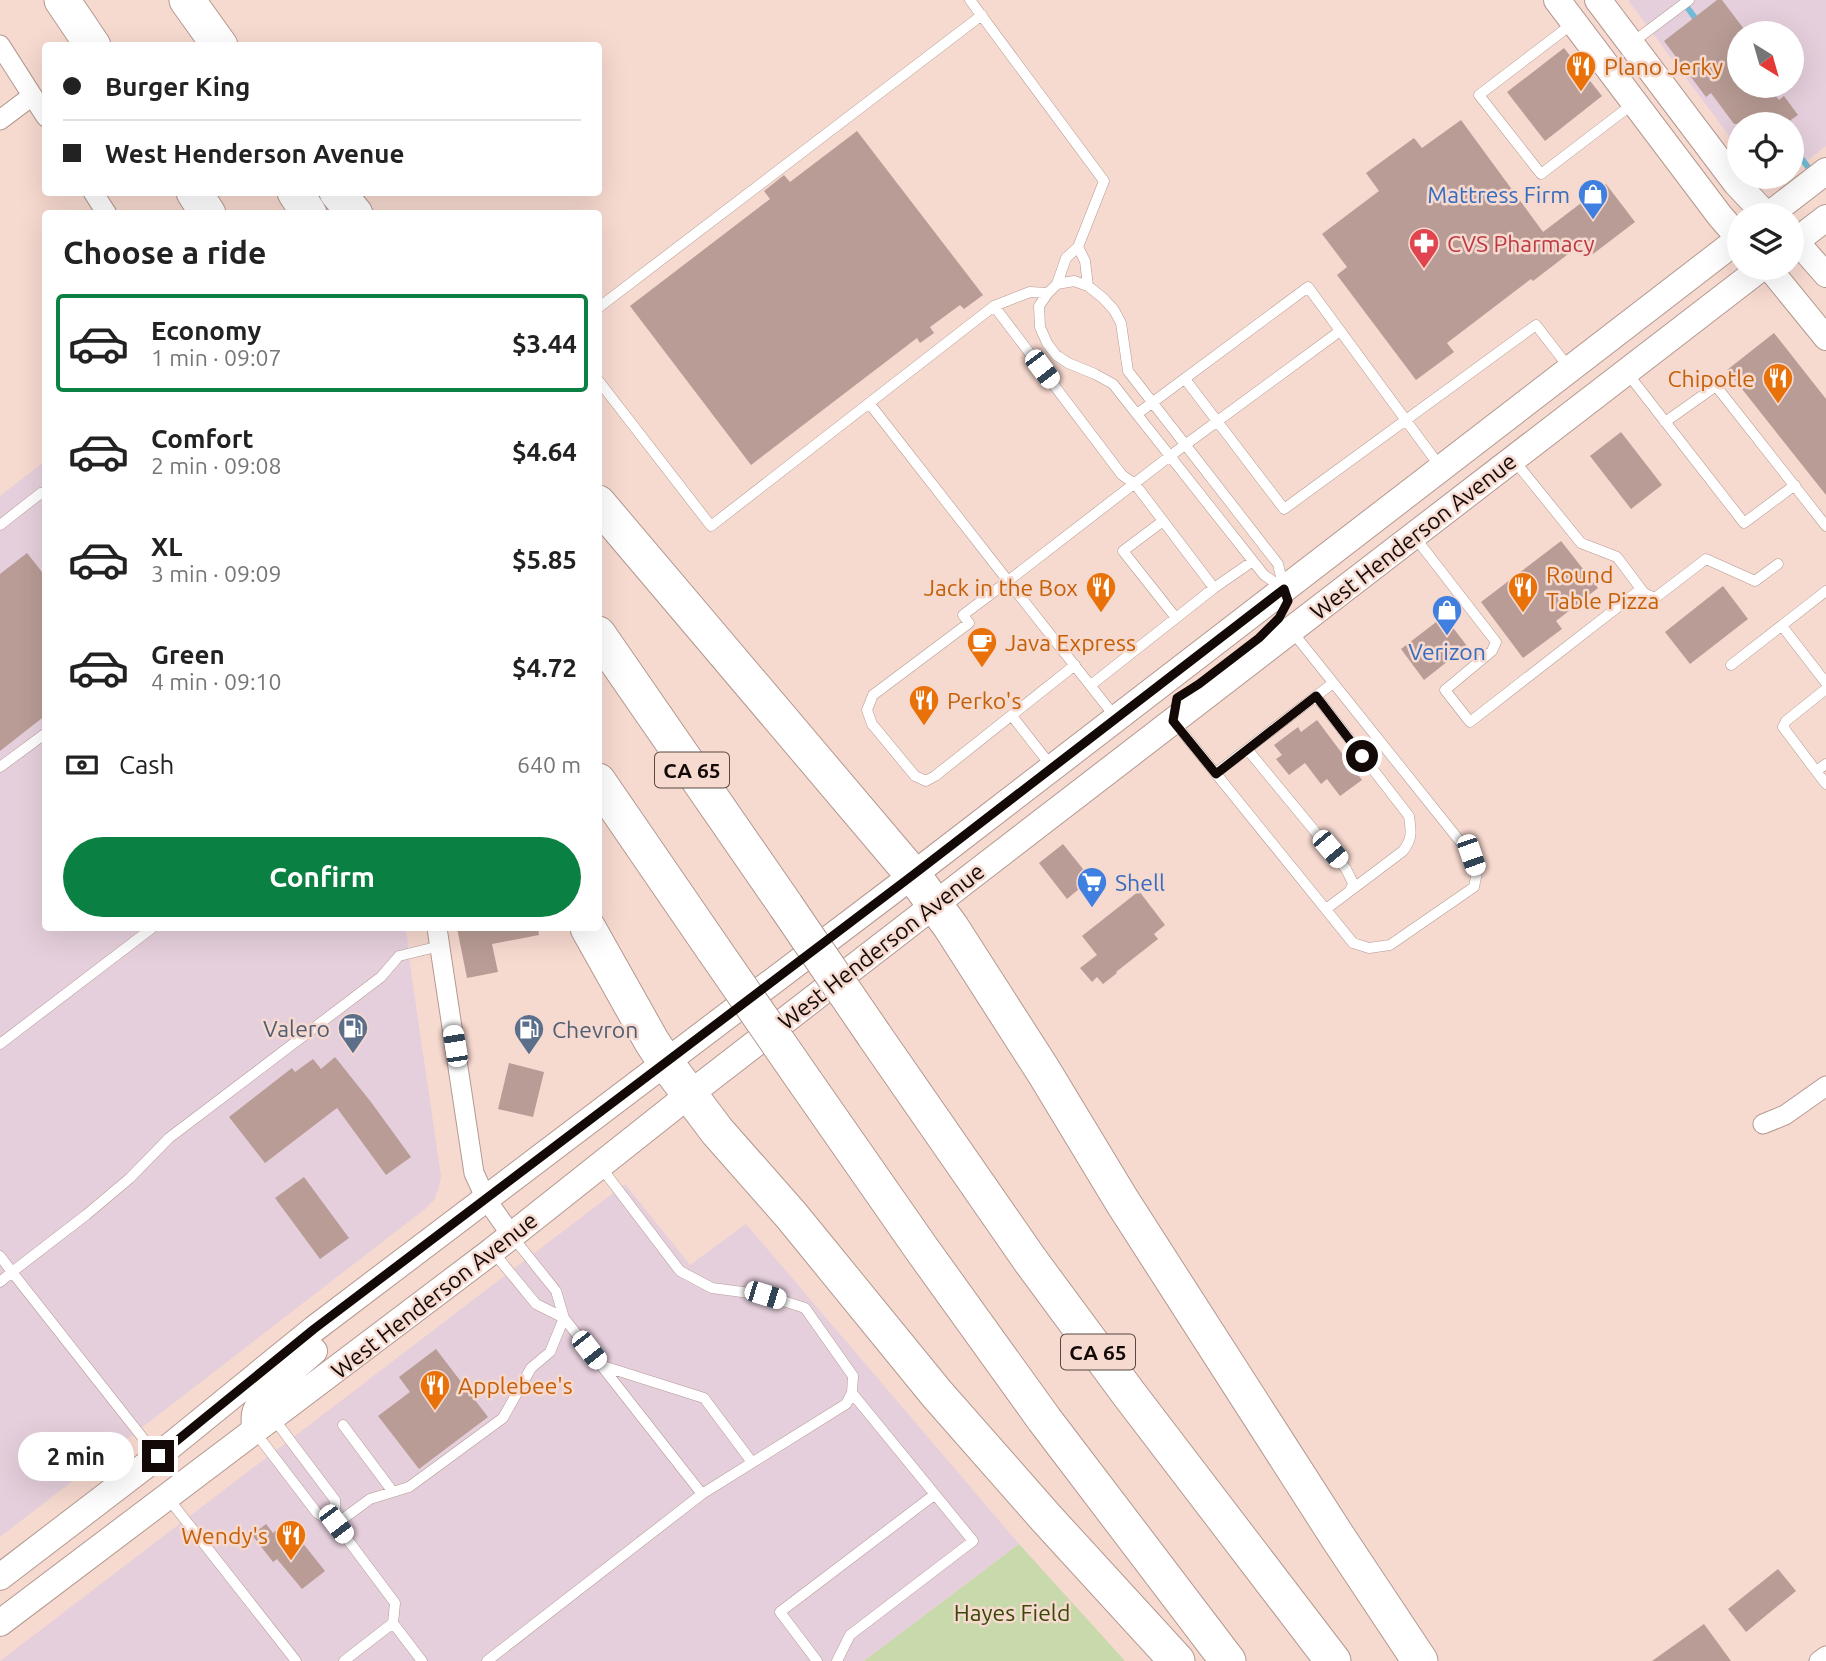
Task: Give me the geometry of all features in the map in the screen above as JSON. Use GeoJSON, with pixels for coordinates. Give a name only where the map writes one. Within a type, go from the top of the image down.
{"type":"FeatureCollection","features":[{"type":"Feature","properties":{"kind":"highway"},"geometry":{"type":"LineString","coordinates":[[162,0],[191,42]]}},
{"type":"Feature","properties":{"kind":"highway"},"geometry":{"type":"LineString","coordinates":[[187,0],[217,42]]}},
{"type":"Feature","properties":{"kind":"highway"},"geometry":{"type":"LineString","coordinates":[[66,7],[88,42]]}},
{"type":"Feature","properties":{"kind":"highway"},"geometry":{"type":"LineString","coordinates":[[340,196],[352,210]]}},
{"type":"Feature","properties":{"kind":"highway"},"geometry":{"type":"LineString","coordinates":[[602,508],[936,904],[1322,1513],[1420,1661]]}},
{"type":"Feature","properties":{"kind":"highway","name":"CA 65"},"geometry":{"type":"LineString","coordinates":[[602,640],[1030,1260],[1333,1661]]}},
{"type":"Feature","properties":{"kind":"highway"},"geometry":{"type":"LineString","coordinates":[[602,787],[921,1248],[1044,1419],[1228,1661]]}},
{"type":"Feature","properties":{"kind":"highway"},"geometry":{"type":"LineString","coordinates":[[590,931],[666,1063],[717,1130],[792,1215],[937,1394],[1177,1661]]}},
{"type":"Feature","properties":{"kind":"main road"},"geometry":{"type":"LineString","coordinates":[[1557,0],[1727,224]]}},
{"type":"Feature","properties":{"kind":"main road"},"geometry":{"type":"LineString","coordinates":[[1598,0],[1735,183],[1756,203]]}},
{"type":"Feature","properties":{"kind":"main road"},"geometry":{"type":"LineString","coordinates":[[1784,203],[1826,171]]}},
{"type":"Feature","properties":{"kind":"main road"},"geometry":{"type":"LineString","coordinates":[[1804,233],[1826,218]]}},
{"type":"Feature","properties":{"kind":"main road","name":"West Henderson Avenue"},"geometry":{"type":"LineString","coordinates":[[0,1577],[158,1456],[314,1329],[913,875],[1727,248]]}},
{"type":"Feature","properties":{"kind":"main road","name":"West Henderson Avenue"},"geometry":{"type":"LineString","coordinates":[[0,1623],[502,1244],[690,1094],[1745,280]]}},
{"type":"Feature","properties":{"kind":"main road"},"geometry":{"type":"LineString","coordinates":[[1366,572],[1367,552],[1388,531],[1448,486],[1466,469],[1489,432]]}},
{"type":"Feature","properties":{"kind":"main road"},"geometry":{"type":"LineString","coordinates":[[1173,721],[1177,698],[1259,638],[1279,618],[1288,601],[1284,589]]}},
{"type":"Feature","properties":{"kind":"main road"},"geometry":{"type":"LineString","coordinates":[[264,1424],[255,1414],[259,1404],[277,1384],[403,1279],[415,1264],[420,1250]]}},
{"type":"Feature","properties":{"kind":"main road"},"geometry":{"type":"LineString","coordinates":[[67,1573],[86,1545],[150,1491],[165,1467],[158,1456]]}},
{"type":"Feature","properties":{"kind":"street"},"geometry":{"type":"LineString","coordinates":[[0,45],[42,111]]}},
{"type":"Feature","properties":{"kind":"street"},"geometry":{"type":"LineString","coordinates":[[0,120],[32,96]]}},
{"type":"Feature","properties":{"kind":"street"},"geometry":{"type":"LineString","coordinates":[[1804,252],[1826,275]]}},
{"type":"Feature","properties":{"kind":"street"},"geometry":{"type":"LineString","coordinates":[[1779,280],[1826,338]]}},
{"type":"Feature","properties":{"kind":"street"},"geometry":{"type":"LineString","coordinates":[[438,937],[474,1173],[502,1244]]}},
{"type":"Feature","properties":{"kind":"street"},"geometry":{"type":"LineString","coordinates":[[1763,1124],[1785,1115],[1826,1086]]}},
{"type":"Feature","properties":{"kind":"street"},"geometry":{"type":"LineString","coordinates":[[1819,1661],[1826,1656]]}},
{"type":"Feature","properties":{"kind":"lane"},"geometry":{"type":"LineString","coordinates":[[970,0],[1104,181],[1078,247],[1066,258],[1057,284],[1039,306],[1040,327],[1047,343],[1056,355],[1068,363],[1113,384],[1264,575],[1284,589]]}},
{"type":"Feature","properties":{"kind":"lane"},"geometry":{"type":"LineString","coordinates":[[1631,43],[1689,0]]}},
{"type":"Feature","properties":{"kind":"lane"},"geometry":{"type":"LineString","coordinates":[[602,305],[982,15]]}},
{"type":"Feature","properties":{"kind":"lane"},"geometry":{"type":"LineString","coordinates":[[1574,22],[1479,95],[1541,174],[1634,103]]}},
{"type":"Feature","properties":{"kind":"lane"},"geometry":{"type":"LineString","coordinates":[[1078,247],[1085,261],[1088,286]]}},
{"type":"Feature","properties":{"kind":"lane"},"geometry":{"type":"LineString","coordinates":[[1057,284],[1074,281],[1088,286],[1114,310],[1121,323],[1128,371],[1278,564],[1284,589]]}},
{"type":"Feature","properties":{"kind":"lane"},"geometry":{"type":"LineString","coordinates":[[1138,414],[1308,287],[1442,468]]}},
{"type":"Feature","properties":{"kind":"lane"},"geometry":{"type":"LineString","coordinates":[[602,385],[711,526],[994,306],[1030,292],[1048,293]]}},
{"type":"Feature","properties":{"kind":"lane"},"geometry":{"type":"LineString","coordinates":[[994,306],[1122,475],[1135,484],[1214,588]]}},
{"type":"Feature","properties":{"kind":"lane"},"geometry":{"type":"LineString","coordinates":[[1185,379],[1284,509],[1536,325],[1570,369]]}},
{"type":"Feature","properties":{"kind":"lane"},"geometry":{"type":"LineString","coordinates":[[1075,665],[926,781],[915,776],[872,724],[867,710],[873,695],[969,623],[963,615],[1170,456],[1340,331]]}},
{"type":"Feature","properties":{"kind":"lane"},"geometry":{"type":"LineString","coordinates":[[1626,372],[1744,523],[1795,485]]}},
{"type":"Feature","properties":{"kind":"lane"},"geometry":{"type":"LineString","coordinates":[[1664,422],[1716,386],[1826,526]]}},
{"type":"Feature","properties":{"kind":"lane"},"geometry":{"type":"LineString","coordinates":[[869,403],[1116,718]]}},
{"type":"Feature","properties":{"kind":"lane"},"geometry":{"type":"LineString","coordinates":[[1513,459],[1581,542],[1618,557],[1644,593],[1655,598],[1706,559],[1755,581],[1778,564]]}},
{"type":"Feature","properties":{"kind":"lane"},"geometry":{"type":"LineString","coordinates":[[0,525],[42,494]]}},
{"type":"Feature","properties":{"kind":"lane"},"geometry":{"type":"LineString","coordinates":[[1163,521],[1123,551],[1176,618]]}},
{"type":"Feature","properties":{"kind":"lane"},"geometry":{"type":"LineString","coordinates":[[1414,535],[1496,642],[1492,651],[1445,690],[1470,722],[1641,589]]}},
{"type":"Feature","properties":{"kind":"lane"},"geometry":{"type":"LineString","coordinates":[[1091,685],[1214,588],[1253,561]]}},
{"type":"Feature","properties":{"kind":"lane"},"geometry":{"type":"LineString","coordinates":[[1731,665],[1826,591]]}},
{"type":"Feature","properties":{"kind":"lane"},"geometry":{"type":"LineString","coordinates":[[1782,626],[1826,683]]}},
{"type":"Feature","properties":{"kind":"lane"},"geometry":{"type":"LineString","coordinates":[[1173,721],[1353,943],[1369,948],[1390,945],[1474,887],[1477,872],[1471,855],[1291,630]]}},
{"type":"Feature","properties":{"kind":"lane"},"geometry":{"type":"LineString","coordinates":[[1216,774],[1333,683]]}},
{"type":"Feature","properties":{"kind":"lane"},"geometry":{"type":"LineString","coordinates":[[1826,689],[1786,721],[1783,727],[1826,784]]}},
{"type":"Feature","properties":{"kind":"lane"},"geometry":{"type":"LineString","coordinates":[[1316,696],[1409,816],[1411,832],[1410,843],[1403,851],[1326,909]]}},
{"type":"Feature","properties":{"kind":"lane"},"geometry":{"type":"LineString","coordinates":[[1012,716],[1052,768]]}},
{"type":"Feature","properties":{"kind":"lane"},"geometry":{"type":"LineString","coordinates":[[0,767],[42,736]]}},
{"type":"Feature","properties":{"kind":"lane"},"geometry":{"type":"LineString","coordinates":[[1247,749],[1346,869],[1353,883],[1350,891]]}},
{"type":"Feature","properties":{"kind":"lane"},"geometry":{"type":"LineString","coordinates":[[1816,771],[1826,764]]}},
{"type":"Feature","properties":{"kind":"lane"},"geometry":{"type":"LineString","coordinates":[[0,1044],[148,931]]}},
{"type":"Feature","properties":{"kind":"lane"},"geometry":{"type":"LineString","coordinates":[[0,1282],[113,1193],[169,1138],[381,977],[399,956],[438,937]]}},
{"type":"Feature","properties":{"kind":"lane"},"geometry":{"type":"LineString","coordinates":[[487,1661],[702,1494],[846,1404],[852,1393],[853,1376],[805,1308],[765,1295],[712,1288],[680,1271],[600,1166]]}},
{"type":"Feature","properties":{"kind":"lane"},"geometry":{"type":"LineString","coordinates":[[502,1244],[536,1304],[564,1318]]}},
{"type":"Feature","properties":{"kind":"lane"},"geometry":{"type":"LineString","coordinates":[[502,1244],[555,1291],[564,1318],[702,1494]]}},
{"type":"Feature","properties":{"kind":"lane"},"geometry":{"type":"LineString","coordinates":[[0,1256],[158,1456]]}},
{"type":"Feature","properties":{"kind":"lane"},"geometry":{"type":"LineString","coordinates":[[336,1524],[370,1499],[409,1487],[503,1418],[531,1368],[550,1352],[564,1318]]}},
{"type":"Feature","properties":{"kind":"lane"},"geometry":{"type":"LineString","coordinates":[[602,1366],[704,1398],[751,1461]]}},
{"type":"Feature","properties":{"kind":"lane"},"geometry":{"type":"LineString","coordinates":[[837,1661],[850,1635],[973,1542],[852,1393]]}},
{"type":"Feature","properties":{"kind":"lane"},"geometry":{"type":"LineString","coordinates":[[264,1424],[317,1513],[336,1524],[395,1603],[393,1623],[422,1661]]}},
{"type":"Feature","properties":{"kind":"lane"},"geometry":{"type":"LineString","coordinates":[[264,1424],[335,1500],[336,1524]]}},
{"type":"Feature","properties":{"kind":"lane"},"geometry":{"type":"LineString","coordinates":[[343,1425],[393,1492]]}},
{"type":"Feature","properties":{"kind":"lane"},"geometry":{"type":"LineString","coordinates":[[817,1661],[780,1612],[934,1495]]}},
{"type":"Feature","properties":{"kind":"lane"},"geometry":{"type":"LineString","coordinates":[[168,1498],[296,1661]]}},
{"type":"Feature","properties":{"kind":"lane"},"geometry":{"type":"LineString","coordinates":[[344,1661],[393,1623]]}},
{"type":"Feature","properties":{"kind":"shaded area"},"geometry":{"type":"Polygon","coordinates":[[[1628,0],[1826,0],[1826,146],[1804,163],[1804,112],[1727,112],[1727,133],[1628,0]]]}},
{"type":"Feature","properties":{"kind":"shaded area"},"geometry":{"type":"Polygon","coordinates":[[[42,463],[42,931],[406,931],[441,1176],[434,1200],[425,1209],[0,1537],[0,496],[42,463]]]}},
{"type":"Feature","properties":{"kind":"shaded area"},"geometry":{"type":"Polygon","coordinates":[[[625,1184],[690,1265],[746,1224],[1019,1544],[864,1661],[0,1661],[625,1184]]]}},
{"type":"Feature","properties":{"kind":"green space","name":"Hayes Field"},"geometry":{"type":"Polygon","coordinates":[[[1019,1544],[1125,1661],[864,1661],[1019,1544]]]}},
{"type":"Feature","properties":{"kind":"building"},"geometry":{"type":"Polygon","coordinates":[[[1717,0],[1722,0],[1738,21],[1727,21],[1727,98],[1785,98],[1796,112],[1727,112],[1727,115],[1711,93],[1706,97],[1664,41],[1717,0]]]}},
{"type":"Feature","properties":{"kind":"building"},"geometry":{"type":"Polygon","coordinates":[[[1564,48],[1602,96],[1545,141],[1507,92],[1564,48]]]}},
{"type":"Feature","properties":{"kind":"building"},"geometry":{"type":"Polygon","coordinates":[[[1461,120],[1543,232],[1606,184],[1635,222],[1593,254],[1584,242],[1533,281],[1531,279],[1447,343],[1454,352],[1416,380],[1337,275],[1347,267],[1322,234],[1379,191],[1366,173],[1414,138],[1422,148],[1461,120]]]}},
{"type":"Feature","properties":{"kind":"building"},"geometry":{"type":"Polygon","coordinates":[[[857,131],[983,295],[964,309],[960,305],[930,327],[934,333],[920,343],[917,338],[751,465],[630,306],[770,199],[764,191],[784,175],[790,182],[857,131]]]}},
{"type":"Feature","properties":{"kind":"building"},"geometry":{"type":"Polygon","coordinates":[[[1774,333],[1826,399],[1826,495],[1727,370],[1774,333]]]}},
{"type":"Feature","properties":{"kind":"building"},"geometry":{"type":"Polygon","coordinates":[[[1621,432],[1662,485],[1631,509],[1590,456],[1621,432]]]}},
{"type":"Feature","properties":{"kind":"building"},"geometry":{"type":"Polygon","coordinates":[[[1561,541],[1598,588],[1556,621],[1562,629],[1523,658],[1481,602],[1561,541]]]}},
{"type":"Feature","properties":{"kind":"building"},"geometry":{"type":"Polygon","coordinates":[[[27,553],[42,572],[42,718],[0,751],[0,574],[27,553]]]}},
{"type":"Feature","properties":{"kind":"building"},"geometry":{"type":"Polygon","coordinates":[[[1723,586],[1748,619],[1690,664],[1665,632],[1723,586]]]}},
{"type":"Feature","properties":{"kind":"building"},"geometry":{"type":"Polygon","coordinates":[[[1444,616],[1467,646],[1424,680],[1401,649],[1444,616]]]}},
{"type":"Feature","properties":{"kind":"building"},"geometry":{"type":"Polygon","coordinates":[[[1317,720],[1362,780],[1340,796],[1327,779],[1321,784],[1305,763],[1289,775],[1276,759],[1282,755],[1274,745],[1298,727],[1301,732],[1317,720]]]}},
{"type":"Feature","properties":{"kind":"building","name":"Shell"},"geometry":{"type":"Polygon","coordinates":[[[1063,844],[1091,879],[1067,899],[1039,863],[1063,844]]]}},
{"type":"Feature","properties":{"kind":"building"},"geometry":{"type":"Polygon","coordinates":[[[1139,891],[1165,925],[1154,934],[1158,939],[1103,984],[1097,977],[1092,982],[1080,968],[1097,955],[1082,936],[1139,891]]]}},
{"type":"Feature","properties":{"kind":"building"},"geometry":{"type":"Polygon","coordinates":[[[458,931],[538,931],[539,935],[492,944],[498,972],[467,978],[458,931]]]}},
{"type":"Feature","properties":{"kind":"building"},"geometry":{"type":"Polygon","coordinates":[[[335,1057],[411,1157],[386,1175],[337,1108],[265,1163],[229,1117],[292,1068],[295,1072],[313,1059],[321,1069],[335,1057]]]}},
{"type":"Feature","properties":{"kind":"building"},"geometry":{"type":"Polygon","coordinates":[[[509,1063],[544,1072],[533,1117],[498,1109],[509,1063]]]}},
{"type":"Feature","properties":{"kind":"building"},"geometry":{"type":"Polygon","coordinates":[[[304,1177],[349,1238],[320,1259],[275,1198],[304,1177]]]}},
{"type":"Feature","properties":{"kind":"building"},"geometry":{"type":"Polygon","coordinates":[[[436,1349],[488,1417],[419,1469],[378,1416],[410,1392],[399,1377],[436,1349]]]}},
{"type":"Feature","properties":{"kind":"building"},"geometry":{"type":"Polygon","coordinates":[[[286,1522],[325,1571],[302,1589],[277,1559],[273,1562],[252,1535],[266,1524],[273,1533],[286,1522]]]}},
{"type":"Feature","properties":{"kind":"building"},"geometry":{"type":"Polygon","coordinates":[[[1778,1569],[1796,1591],[1746,1632],[1728,1609],[1778,1569]]]}},
{"type":"Feature","properties":{"kind":"building"},"geometry":{"type":"Polygon","coordinates":[[[1704,1624],[1731,1661],[1652,1661],[1704,1624]]]}},
{"type":"Feature","properties":{"kind":"waterway"},"geometry":{"type":"LineString","coordinates":[[1684,3],[1698,22]]}},
{"type":"Feature","properties":{"kind":"waterway"},"geometry":{"type":"LineString","coordinates":[[1804,162],[1808,167]]}},
{"type":"Feature","properties":{"kind":"place","name":"Plano Jerky"},"geometry":{"type":"Point","coordinates":[1581,93]}},
{"type":"Feature","properties":{"kind":"place","name":"Mattress Firm"},"geometry":{"type":"Point","coordinates":[1593,221]}},
{"type":"Feature","properties":{"kind":"place","name":"CVS Pharmacy"},"geometry":{"type":"Point","coordinates":[1424,270]}},
{"type":"Feature","properties":{"kind":"place","name":"Chipotle"},"geometry":{"type":"Point","coordinates":[1778,405]}},
{"type":"Feature","properties":{"kind":"place","name":"Jack in the Box"},"geometry":{"type":"Point","coordinates":[1101,614]}},
{"type":"Feature","properties":{"kind":"place","name":"Round Table Pizza"},"geometry":{"type":"Point","coordinates":[1523,614]}},
{"type":"Feature","properties":{"kind":"place","name":"Verizon"},"geometry":{"type":"Point","coordinates":[1447,637]}},
{"type":"Feature","properties":{"kind":"place","name":"Java Express"},"geometry":{"type":"Point","coordinates":[982,669]}},
{"type":"Feature","properties":{"kind":"place","name":"Perko's"},"geometry":{"type":"Point","coordinates":[924,727]}},
{"type":"Feature","properties":{"kind":"place","name":"Shell"},"geometry":{"type":"Point","coordinates":[1092,909]}},
{"type":"Feature","properties":{"kind":"place","name":"Valero"},"geometry":{"type":"Point","coordinates":[353,1055]}},
{"type":"Feature","properties":{"kind":"place","name":"Chevron"},"geometry":{"type":"Point","coordinates":[529,1056]}},
{"type":"Feature","properties":{"kind":"place","name":"Applebee's"},"geometry":{"type":"Point","coordinates":[435,1412]}},
{"type":"Feature","properties":{"kind":"place","name":"Wendy's"},"geometry":{"type":"Point","coordinates":[291,1562]}},
{"type":"Feature","properties":{"kind":"route"},"geometry":{"type":"LineString","coordinates":[[158,1456],[314,1329],[913,875],[1284,589],[1288,601],[1279,618],[1259,638],[1177,698],[1173,721],[1216,774],[1316,696],[1362,756]]}}]}
